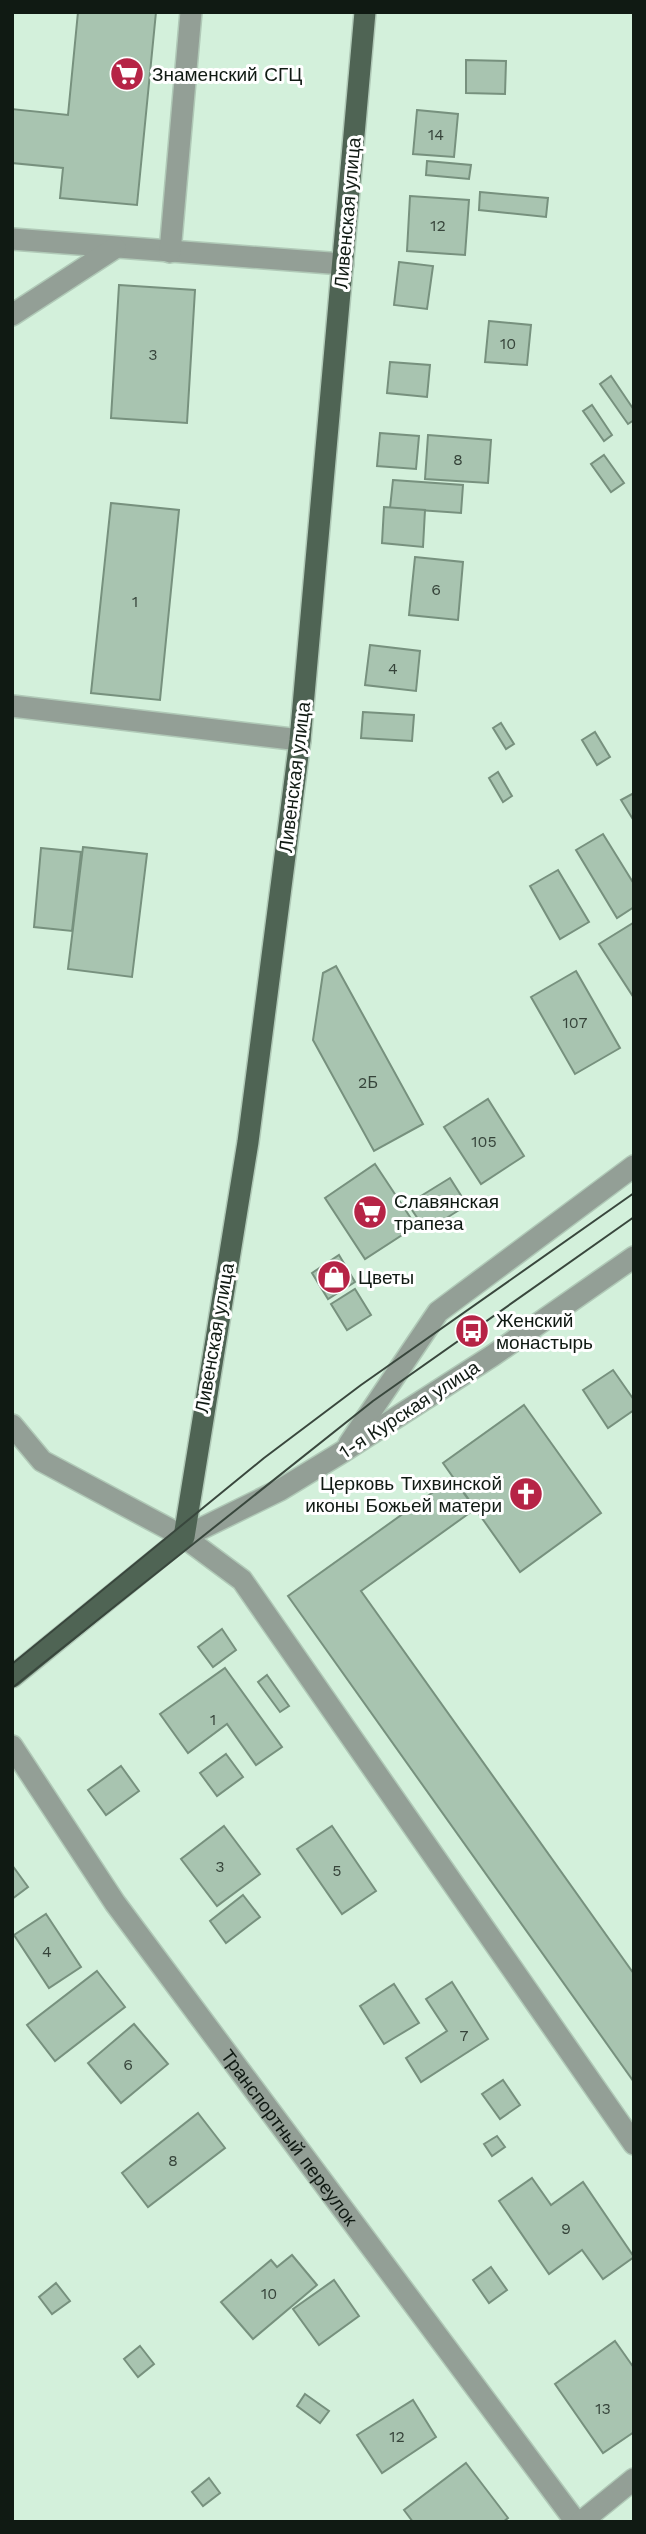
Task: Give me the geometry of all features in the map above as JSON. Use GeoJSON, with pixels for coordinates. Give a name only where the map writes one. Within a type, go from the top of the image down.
{"type":"FeatureCollection","features":[{"type":"Feature","properties":{"kind":"main road","name":"Ливенская улица"},"geometry":{"type":"LineString","coordinates":[[184,1537],[248,1142],[300,740],[365,12]]}},
{"type":"Feature","properties":{"kind":"main road","name":"1-я Курская улица"},"geometry":{"type":"LineString","coordinates":[[12,1677],[184,1537]]}},
{"type":"Feature","properties":{"kind":"street"},"geometry":{"type":"LineString","coordinates":[[170,252],[191,12]]}},
{"type":"Feature","properties":{"kind":"street"},"geometry":{"type":"LineString","coordinates":[[12,239],[343,264]]}},
{"type":"Feature","properties":{"kind":"street"},"geometry":{"type":"LineString","coordinates":[[12,315],[116,248]]}},
{"type":"Feature","properties":{"kind":"street"},"geometry":{"type":"LineString","coordinates":[[12,706],[300,740]]}},
{"type":"Feature","properties":{"kind":"street"},"geometry":{"type":"LineString","coordinates":[[344,1451],[438,1312],[634,1166]]}},
{"type":"Feature","properties":{"kind":"street","name":"1-я Курская улица"},"geometry":{"type":"LineString","coordinates":[[184,1537],[280,1490],[344,1451],[492,1356],[634,1257]]}},
{"type":"Feature","properties":{"kind":"street"},"geometry":{"type":"LineString","coordinates":[[12,1425],[42,1461],[184,1537],[242,1580],[634,2144]]}},
{"type":"Feature","properties":{"kind":"street","name":"Транспортный переулок"},"geometry":{"type":"LineString","coordinates":[[12,1746],[115,1903],[576,2522]]}},
{"type":"Feature","properties":{"kind":"street"},"geometry":{"type":"LineString","coordinates":[[581,2522],[634,2479]]}},
{"type":"Feature","properties":{"kind":"building"},"geometry":{"type":"Polygon","coordinates":[[[78,12],[156,12],[137,205],[60,198],[63,168],[12,163],[12,109],[68,115],[78,12]]]}},
{"type":"Feature","properties":{"kind":"building"},"geometry":{"type":"Polygon","coordinates":[[[466,60],[506,61],[505,94],[466,93],[466,60]]]}},
{"type":"Feature","properties":{"kind":"building"},"geometry":{"type":"Polygon","coordinates":[[[417,110],[458,114],[454,157],[413,154],[417,110]]]}},
{"type":"Feature","properties":{"kind":"building"},"geometry":{"type":"Polygon","coordinates":[[[427,161],[471,165],[469,179],[426,175],[427,161]]]}},
{"type":"Feature","properties":{"kind":"building"},"geometry":{"type":"Polygon","coordinates":[[[480,192],[548,198],[546,217],[479,210],[480,192]]]}},
{"type":"Feature","properties":{"kind":"building"},"geometry":{"type":"Polygon","coordinates":[[[410,196],[469,200],[465,255],[407,251],[410,196]]]}},
{"type":"Feature","properties":{"kind":"building"},"geometry":{"type":"Polygon","coordinates":[[[399,262],[433,266],[427,309],[394,305],[399,262]]]}},
{"type":"Feature","properties":{"kind":"building"},"geometry":{"type":"Polygon","coordinates":[[[119,285],[195,290],[187,423],[111,418],[119,285]]]}},
{"type":"Feature","properties":{"kind":"building"},"geometry":{"type":"Polygon","coordinates":[[[489,321],[531,325],[527,365],[485,362],[489,321]]]}},
{"type":"Feature","properties":{"kind":"building"},"geometry":{"type":"Polygon","coordinates":[[[390,362],[430,365],[427,397],[387,393],[390,362]]]}},
{"type":"Feature","properties":{"kind":"building"},"geometry":{"type":"Polygon","coordinates":[[[611,376],[634,410],[634,420],[628,424],[600,384],[611,376]]]}},
{"type":"Feature","properties":{"kind":"building"},"geometry":{"type":"Polygon","coordinates":[[[592,405],[612,435],[604,441],[583,411],[592,405]]]}},
{"type":"Feature","properties":{"kind":"building"},"geometry":{"type":"Polygon","coordinates":[[[380,433],[419,436],[416,469],[377,466],[380,433]]]}},
{"type":"Feature","properties":{"kind":"building"},"geometry":{"type":"Polygon","coordinates":[[[428,435],[491,440],[488,483],[425,479],[428,435]]]}},
{"type":"Feature","properties":{"kind":"building"},"geometry":{"type":"Polygon","coordinates":[[[604,455],[624,483],[611,492],[591,464],[604,455]]]}},
{"type":"Feature","properties":{"kind":"building"},"geometry":{"type":"Polygon","coordinates":[[[393,480],[463,485],[461,513],[390,508],[393,480]]]}},
{"type":"Feature","properties":{"kind":"building"},"geometry":{"type":"Polygon","coordinates":[[[111,503],[179,510],[160,700],[91,693],[111,503]]]}},
{"type":"Feature","properties":{"kind":"building"},"geometry":{"type":"Polygon","coordinates":[[[384,507],[425,510],[423,547],[382,543],[384,507]]]}},
{"type":"Feature","properties":{"kind":"building"},"geometry":{"type":"Polygon","coordinates":[[[415,557],[463,562],[458,620],[409,615],[415,557]]]}},
{"type":"Feature","properties":{"kind":"building"},"geometry":{"type":"Polygon","coordinates":[[[370,645],[420,651],[416,691],[365,685],[370,645]]]}},
{"type":"Feature","properties":{"kind":"building"},"geometry":{"type":"Polygon","coordinates":[[[363,712],[414,715],[412,741],[361,738],[363,712]]]}},
{"type":"Feature","properties":{"kind":"building"},"geometry":{"type":"Polygon","coordinates":[[[501,723],[514,744],[506,749],[493,728],[501,723]]]}},
{"type":"Feature","properties":{"kind":"building"},"geometry":{"type":"Polygon","coordinates":[[[595,732],[610,757],[597,765],[582,740],[595,732]]]}},
{"type":"Feature","properties":{"kind":"building"},"geometry":{"type":"Polygon","coordinates":[[[498,772],[512,796],[503,802],[489,778],[498,772]]]}},
{"type":"Feature","properties":{"kind":"building"},"geometry":{"type":"Polygon","coordinates":[[[634,793],[634,821],[621,800],[634,793]]]}},
{"type":"Feature","properties":{"kind":"building"},"geometry":{"type":"Polygon","coordinates":[[[603,834],[634,884],[634,907],[617,918],[576,850],[603,834]]]}},
{"type":"Feature","properties":{"kind":"building"},"geometry":{"type":"Polygon","coordinates":[[[83,847],[147,854],[132,977],[68,969],[83,847]]]}},
{"type":"Feature","properties":{"kind":"building"},"geometry":{"type":"Polygon","coordinates":[[[41,848],[81,852],[72,931],[34,927],[41,848]]]}},
{"type":"Feature","properties":{"kind":"building"},"geometry":{"type":"Polygon","coordinates":[[[558,870],[589,922],[560,939],[530,886],[558,870]]]}},
{"type":"Feature","properties":{"kind":"building"},"geometry":{"type":"Polygon","coordinates":[[[634,924],[634,998],[599,944],[634,924]]]}},
{"type":"Feature","properties":{"kind":"building"},"geometry":{"type":"Polygon","coordinates":[[[336,966],[423,1124],[374,1151],[313,1040],[323,973],[336,966]]]}},
{"type":"Feature","properties":{"kind":"building"},"geometry":{"type":"Polygon","coordinates":[[[576,971],[620,1048],[575,1074],[531,997],[576,971]]]}},
{"type":"Feature","properties":{"kind":"building"},"geometry":{"type":"Polygon","coordinates":[[[488,1099],[524,1156],[481,1184],[444,1127],[488,1099]]]}},
{"type":"Feature","properties":{"kind":"building","name":"Славянская трапеза"},"geometry":{"type":"Polygon","coordinates":[[[375,1164],[416,1226],[365,1259],[325,1198],[375,1164]]]}},
{"type":"Feature","properties":{"kind":"building"},"geometry":{"type":"Polygon","coordinates":[[[450,1178],[467,1205],[426,1231],[408,1204],[450,1178]]]}},
{"type":"Feature","properties":{"kind":"building","name":"Цветы"},"geometry":{"type":"Polygon","coordinates":[[[339,1255],[355,1282],[328,1299],[312,1273],[339,1255]]]}},
{"type":"Feature","properties":{"kind":"building"},"geometry":{"type":"Polygon","coordinates":[[[355,1289],[371,1315],[347,1330],[331,1304],[355,1289]]]}},
{"type":"Feature","properties":{"kind":"building"},"geometry":{"type":"Polygon","coordinates":[[[613,1370],[634,1400],[634,1410],[608,1428],[583,1390],[613,1370]]]}},
{"type":"Feature","properties":{"kind":"building","name":"Церковь Тихвинской иконы Божьей матери"},"geometry":{"type":"Polygon","coordinates":[[[524,1405],[601,1513],[520,1572],[443,1463],[524,1405]]]}},
{"type":"Feature","properties":{"kind":"building"},"geometry":{"type":"Polygon","coordinates":[[[453,1478],[475,1509],[361,1591],[634,1974],[634,2082],[288,1596],[453,1478]]]}},
{"type":"Feature","properties":{"kind":"building"},"geometry":{"type":"Polygon","coordinates":[[[222,1629],[236,1650],[213,1667],[198,1647],[222,1629]]]}},
{"type":"Feature","properties":{"kind":"building"},"geometry":{"type":"Polygon","coordinates":[[[225,1668],[282,1747],[256,1765],[227,1724],[188,1753],[160,1714],[225,1668]]]}},
{"type":"Feature","properties":{"kind":"building"},"geometry":{"type":"Polygon","coordinates":[[[267,1675],[289,1706],[280,1712],[258,1682],[267,1675]]]}},
{"type":"Feature","properties":{"kind":"building"},"geometry":{"type":"Polygon","coordinates":[[[226,1754],[243,1777],[217,1796],[200,1773],[226,1754]]]}},
{"type":"Feature","properties":{"kind":"building"},"geometry":{"type":"Polygon","coordinates":[[[121,1766],[139,1791],[106,1815],[88,1790],[121,1766]]]}},
{"type":"Feature","properties":{"kind":"building"},"geometry":{"type":"Polygon","coordinates":[[[224,1826],[260,1874],[217,1906],[181,1859],[224,1826]]]}},
{"type":"Feature","properties":{"kind":"building"},"geometry":{"type":"Polygon","coordinates":[[[332,1826],[376,1891],[342,1914],[297,1849],[332,1826]]]}},
{"type":"Feature","properties":{"kind":"building"},"geometry":{"type":"Polygon","coordinates":[[[12,1865],[28,1887],[12,1899],[12,1865]]]}},
{"type":"Feature","properties":{"kind":"building"},"geometry":{"type":"Polygon","coordinates":[[[243,1895],[260,1917],[226,1943],[210,1921],[243,1895]]]}},
{"type":"Feature","properties":{"kind":"building"},"geometry":{"type":"Polygon","coordinates":[[[46,1914],[81,1967],[49,1988],[14,1935],[46,1914]]]}},
{"type":"Feature","properties":{"kind":"building"},"geometry":{"type":"Polygon","coordinates":[[[97,1971],[125,2007],[55,2061],[27,2025],[97,1971]]]}},
{"type":"Feature","properties":{"kind":"building"},"geometry":{"type":"Polygon","coordinates":[[[452,1982],[488,2039],[421,2082],[406,2058],[447,2031],[426,1999],[452,1982]]]}},
{"type":"Feature","properties":{"kind":"building"},"geometry":{"type":"Polygon","coordinates":[[[394,1984],[419,2023],[384,2044],[360,2006],[394,1984]]]}},
{"type":"Feature","properties":{"kind":"building"},"geometry":{"type":"Polygon","coordinates":[[[134,2024],[168,2064],[121,2103],[88,2063],[134,2024]]]}},
{"type":"Feature","properties":{"kind":"building"},"geometry":{"type":"Polygon","coordinates":[[[503,2080],[520,2105],[500,2119],[482,2094],[503,2080]]]}},
{"type":"Feature","properties":{"kind":"building"},"geometry":{"type":"Polygon","coordinates":[[[198,2113],[225,2148],[148,2207],[122,2173],[198,2113]]]}},
{"type":"Feature","properties":{"kind":"building"},"geometry":{"type":"Polygon","coordinates":[[[497,2136],[505,2147],[492,2156],[484,2144],[497,2136]]]}},
{"type":"Feature","properties":{"kind":"building"},"geometry":{"type":"Polygon","coordinates":[[[532,2178],[551,2205],[583,2182],[634,2257],[603,2279],[582,2250],[549,2274],[499,2201],[532,2178]]]}},
{"type":"Feature","properties":{"kind":"building"},"geometry":{"type":"Polygon","coordinates":[[[292,2255],[317,2285],[253,2339],[221,2302],[271,2260],[277,2267],[292,2255]]]}},
{"type":"Feature","properties":{"kind":"building"},"geometry":{"type":"Polygon","coordinates":[[[491,2267],[507,2290],[489,2303],[473,2280],[491,2267]]]}},
{"type":"Feature","properties":{"kind":"building"},"geometry":{"type":"Polygon","coordinates":[[[334,2280],[359,2316],[319,2345],[293,2309],[334,2280]]]}},
{"type":"Feature","properties":{"kind":"building"},"geometry":{"type":"Polygon","coordinates":[[[56,2283],[70,2301],[52,2314],[39,2297],[56,2283]]]}},
{"type":"Feature","properties":{"kind":"building"},"geometry":{"type":"Polygon","coordinates":[[[615,2341],[634,2368],[634,2432],[603,2453],[555,2384],[615,2341]]]}},
{"type":"Feature","properties":{"kind":"building"},"geometry":{"type":"Polygon","coordinates":[[[140,2346],[154,2364],[138,2377],[124,2359],[140,2346]]]}},
{"type":"Feature","properties":{"kind":"building"},"geometry":{"type":"Polygon","coordinates":[[[305,2394],[329,2411],[320,2423],[297,2406],[305,2394]]]}},
{"type":"Feature","properties":{"kind":"building"},"geometry":{"type":"Polygon","coordinates":[[[413,2400],[436,2437],[382,2473],[357,2435],[413,2400]]]}},
{"type":"Feature","properties":{"kind":"building"},"geometry":{"type":"Polygon","coordinates":[[[466,2463],[508,2518],[503,2522],[413,2522],[404,2510],[466,2463]]]}},
{"type":"Feature","properties":{"kind":"building"},"geometry":{"type":"Polygon","coordinates":[[[209,2478],[220,2493],[203,2506],[192,2492],[209,2478]]]}},
{"type":"Feature","properties":{"kind":"tram line"},"geometry":{"type":"LineString","coordinates":[[12,1664],[264,1458],[361,1385],[634,1193]]}},
{"type":"Feature","properties":{"kind":"tram line"},"geometry":{"type":"LineString","coordinates":[[12,1688],[373,1401],[634,1217]]}},
{"type":"Feature","properties":{"kind":"place","name":"Знаменский СГЦ"},"geometry":{"type":"Point","coordinates":[127,74]}},
{"type":"Feature","properties":{"kind":"place","name":"Славянская трапеза"},"geometry":{"type":"Point","coordinates":[370,1212]}},
{"type":"Feature","properties":{"kind":"place","name":"Цветы"},"geometry":{"type":"Point","coordinates":[334,1277]}},
{"type":"Feature","properties":{"kind":"place","name":"Женский монастырь"},"geometry":{"type":"Point","coordinates":[472,1331]}},
{"type":"Feature","properties":{"kind":"place","name":"Церковь Тихвинской иконы Божьей матери"},"geometry":{"type":"Point","coordinates":[526,1494]}}]}
